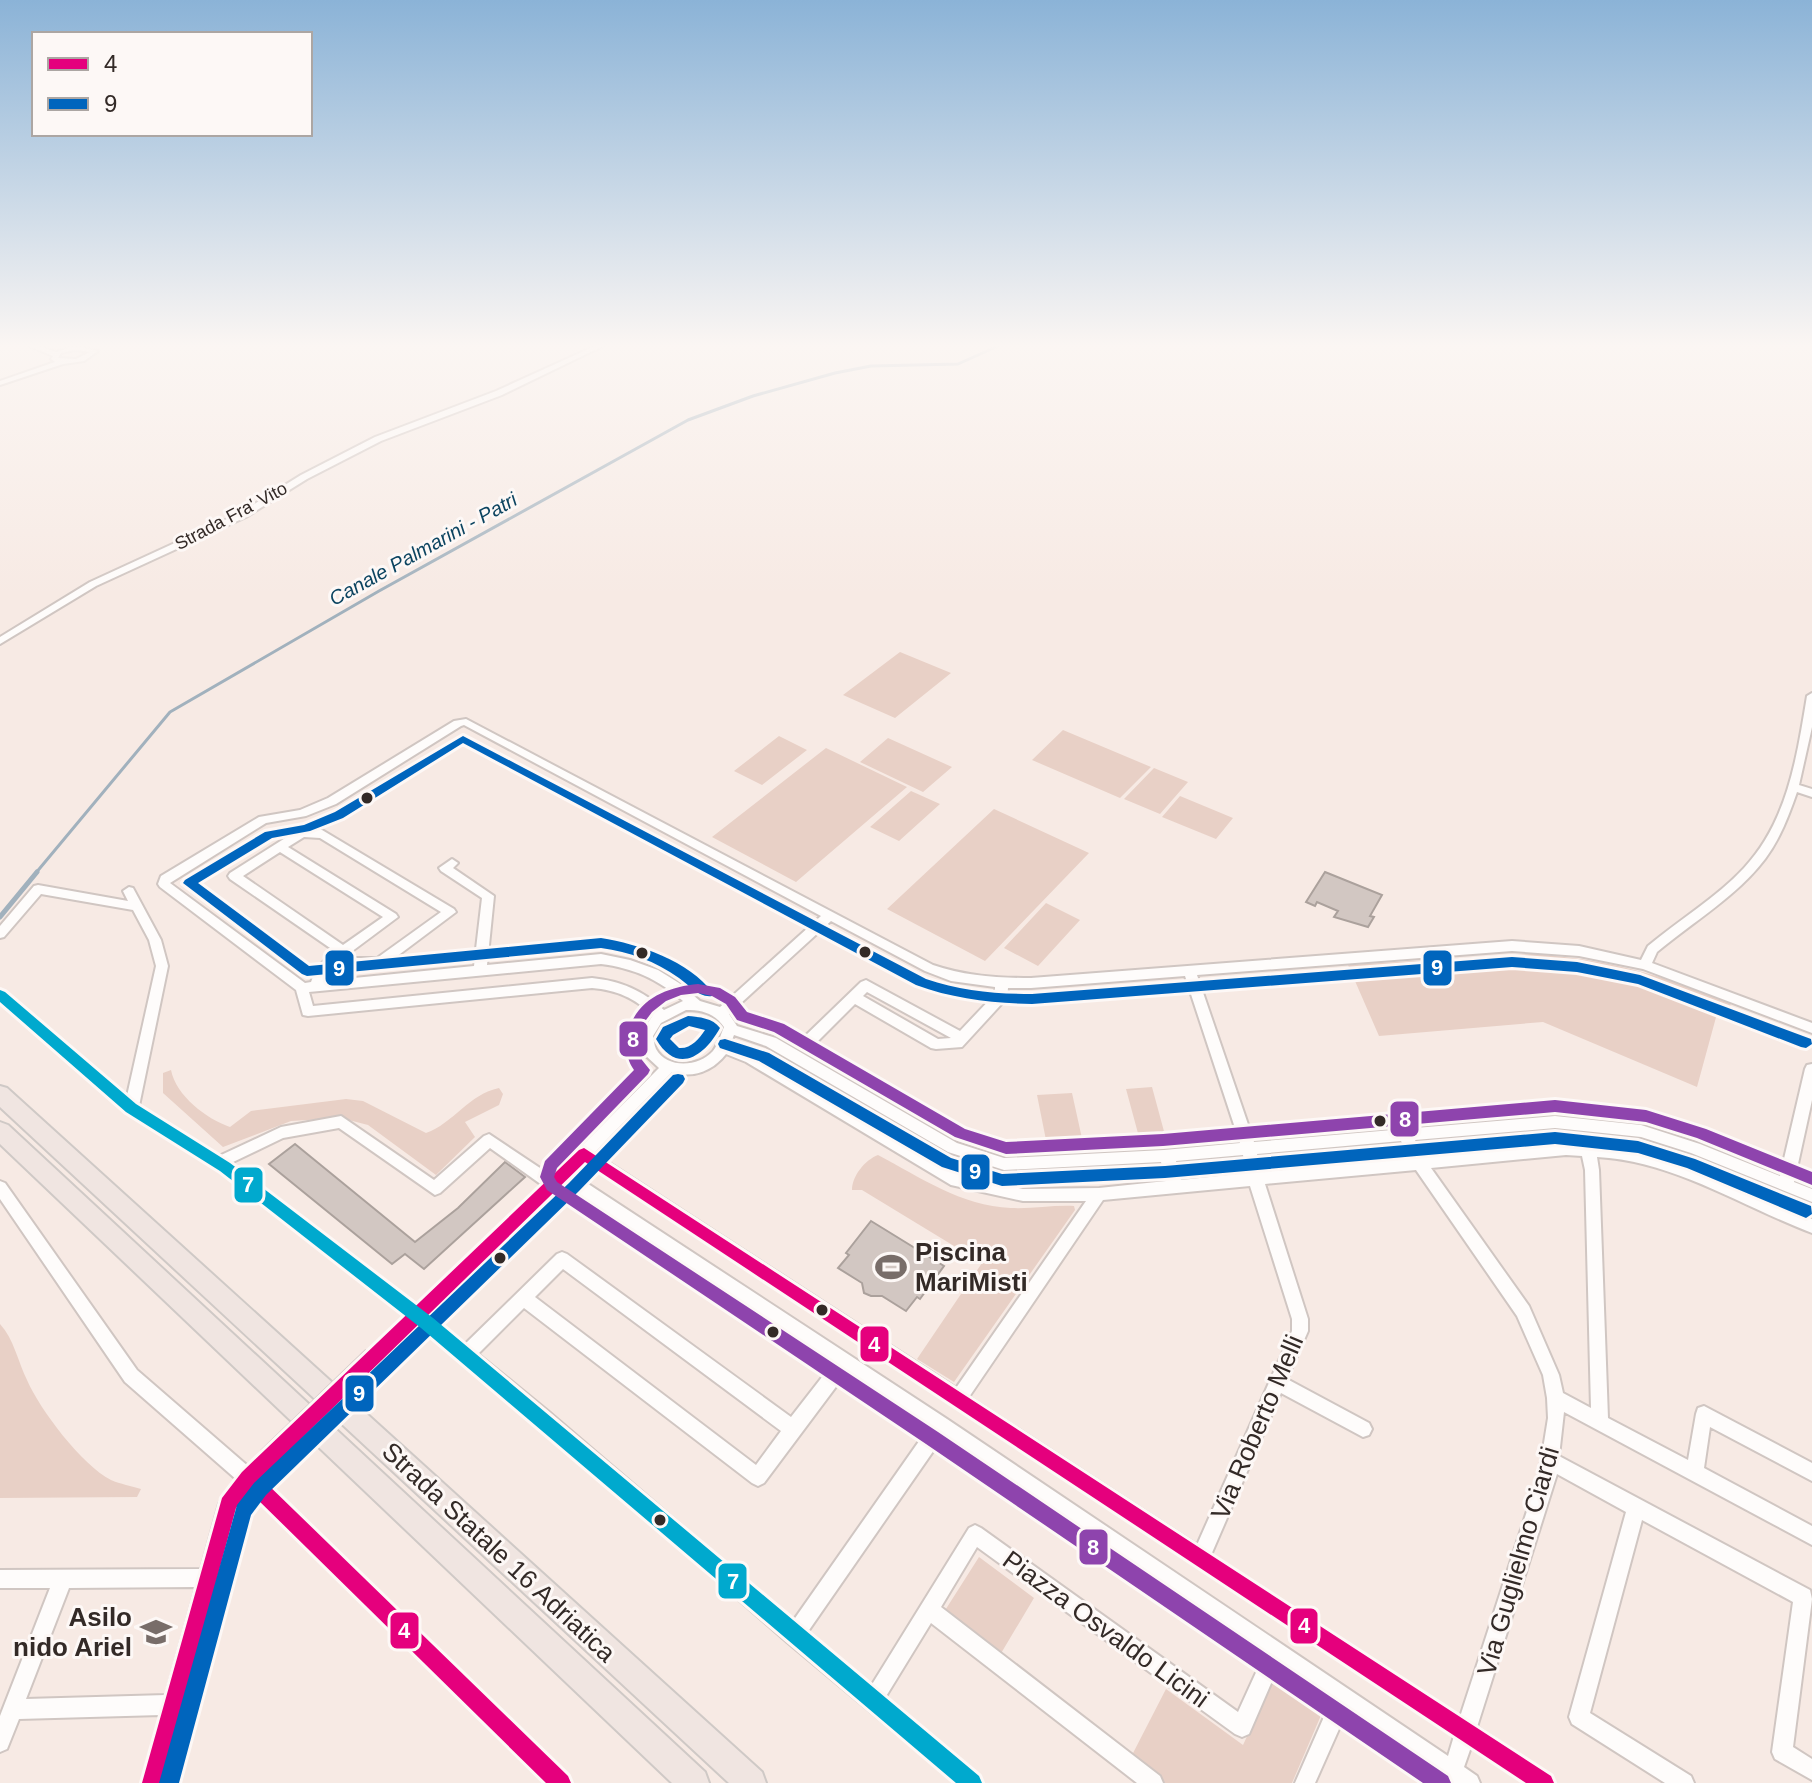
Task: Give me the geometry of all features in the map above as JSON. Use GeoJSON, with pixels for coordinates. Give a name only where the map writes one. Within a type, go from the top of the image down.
{"type":"FeatureCollection","features":[{"type":"Feature","properties":{"kind":"highway","name":"Strada Statale 16 Adriatica"},"geometry":{"type":"LineString","coordinates":[[0,1094],[751,1783]]}},
{"type":"Feature","properties":{"kind":"highway","name":"Strada Statale 16 Adriatica"},"geometry":{"type":"LineString","coordinates":[[0,1131],[694,1783]]}},
{"type":"Feature","properties":{"kind":"street","name":"Strada Fra' Vito"},"geometry":{"type":"LineString","coordinates":[[0,641],[93,584],[243,515],[304,477],[404,429]]}},
{"type":"Feature","properties":{"kind":"street"},"geometry":{"type":"LineString","coordinates":[[1645,965],[1652,949],[1750,870],[1769,841],[1792,786],[1805,739],[1812,696]]}},
{"type":"Feature","properties":{"kind":"street"},"geometry":{"type":"LineString","coordinates":[[696,1005],[684,1005],[661,1015],[651,1027],[649,1054],[667,1068],[684,1069],[706,1064],[723,1048],[730,1029],[727,1018],[696,1005],[656,972],[627,962],[571,961],[309,987],[164,884],[165,879],[263,820],[302,813],[332,801],[458,723],[466,722],[828,917],[951,976],[1001,983],[1190,972],[1512,946],[1579,951],[1645,965],[1812,1028]]}},
{"type":"Feature","properties":{"kind":"street"},"geometry":{"type":"LineString","coordinates":[[1792,786],[1812,793]]}},
{"type":"Feature","properties":{"kind":"street"},"geometry":{"type":"LineString","coordinates":[[302,833],[322,834],[450,912],[380,963],[367,965],[342,958],[338,947],[234,876],[302,833]]}},
{"type":"Feature","properties":{"kind":"street"},"geometry":{"type":"LineString","coordinates":[[280,847],[392,917],[321,972],[309,987],[308,1011],[592,983],[611,984],[636,992],[661,1015]]}},
{"type":"Feature","properties":{"kind":"street"},"geometry":{"type":"LineString","coordinates":[[452,863],[445,868],[488,896],[480,970]]}},
{"type":"Feature","properties":{"kind":"street"},"geometry":{"type":"LineString","coordinates":[[0,934],[38,889],[138,907]]}},
{"type":"Feature","properties":{"kind":"street"},"geometry":{"type":"LineString","coordinates":[[129,891],[155,940],[162,966],[131,1108]]}},
{"type":"Feature","properties":{"kind":"street"},"geometry":{"type":"LineString","coordinates":[[721,1014],[828,917]]}},
{"type":"Feature","properties":{"kind":"street"},"geometry":{"type":"LineString","coordinates":[[456,997],[460,972]]}},
{"type":"Feature","properties":{"kind":"street","name":"Via Roberto Melli"},"geometry":{"type":"LineString","coordinates":[[1190,972],[1249,1148],[1255,1177],[1300,1319],[1300,1331],[1200,1559]]}},
{"type":"Feature","properties":{"kind":"street"},"geometry":{"type":"LineString","coordinates":[[808,1042],[854,997],[936,1044],[948,1045],[962,1038],[1002,995],[1001,983]]}},
{"type":"Feature","properties":{"kind":"street"},"geometry":{"type":"LineString","coordinates":[[0,995],[131,1108],[218,1163],[417,1315],[972,1783]]}},
{"type":"Feature","properties":{"kind":"street"},"geometry":{"type":"LineString","coordinates":[[730,1029],[771,1042],[953,1148],[1004,1164],[1167,1156],[1555,1122],[1641,1131],[1695,1148],[1812,1196]]}},
{"type":"Feature","properties":{"kind":"street"},"geometry":{"type":"LineString","coordinates":[[723,1048],[751,1058],[956,1181],[1023,1195],[1099,1194],[1566,1149],[1617,1152],[1686,1171],[1812,1226]]}},
{"type":"Feature","properties":{"kind":"street"},"geometry":{"type":"LineString","coordinates":[[152,1783],[228,1504],[268,1458],[584,1154],[667,1068]]}},
{"type":"Feature","properties":{"kind":"street"},"geometry":{"type":"LineString","coordinates":[[1786,1184],[1812,1069]]}},
{"type":"Feature","properties":{"kind":"street"},"geometry":{"type":"LineString","coordinates":[[873,1133],[892,1113]]}},
{"type":"Feature","properties":{"kind":"street"},"geometry":{"type":"LineString","coordinates":[[218,1163],[281,1133],[341,1122],[435,1189],[489,1140],[845,1361],[1343,1697],[1451,1777],[1470,1783]]}},
{"type":"Feature","properties":{"kind":"street"},"geometry":{"type":"LineString","coordinates":[[1555,1122],[1566,1149]]}},
{"type":"Feature","properties":{"kind":"street","name":"Via Guglielmo Ciardi"},"geometry":{"type":"LineString","coordinates":[[1405,1135],[1419,1162],[1523,1311],[1551,1375],[1555,1398],[1556,1418],[1550,1461],[1530,1539],[1451,1777]]}},
{"type":"Feature","properties":{"kind":"street"},"geometry":{"type":"LineString","coordinates":[[1588,1150],[1592,1170],[1600,1422]]}},
{"type":"Feature","properties":{"kind":"street"},"geometry":{"type":"LineString","coordinates":[[584,1154],[1544,1783]]}},
{"type":"Feature","properties":{"kind":"street"},"geometry":{"type":"LineString","coordinates":[[1167,1156],[1175,1186]]}},
{"type":"Feature","properties":{"kind":"street"},"geometry":{"type":"LineString","coordinates":[[0,1187],[131,1376],[248,1478],[561,1783]]}},
{"type":"Feature","properties":{"kind":"street"},"geometry":{"type":"LineString","coordinates":[[958,1399],[1099,1194]]}},
{"type":"Feature","properties":{"kind":"street"},"geometry":{"type":"LineString","coordinates":[[466,1355],[562,1259],[793,1429]]}},
{"type":"Feature","properties":{"kind":"street"},"geometry":{"type":"LineString","coordinates":[[524,1298],[758,1477],[845,1361]]}},
{"type":"Feature","properties":{"kind":"street"},"geometry":{"type":"LineString","coordinates":[[1277,1382],[1363,1429]]}},
{"type":"Feature","properties":{"kind":"street"},"geometry":{"type":"LineString","coordinates":[[1555,1398],[1812,1536]]}},
{"type":"Feature","properties":{"kind":"street"},"geometry":{"type":"LineString","coordinates":[[1694,1473],[1704,1414],[1812,1472]]}},
{"type":"Feature","properties":{"kind":"street"},"geometry":{"type":"LineString","coordinates":[[794,1635],[941,1425]]}},
{"type":"Feature","properties":{"kind":"street"},"geometry":{"type":"LineString","coordinates":[[1550,1461],[1803,1597],[1782,1752],[1812,1770]]}},
{"type":"Feature","properties":{"kind":"street"},"geometry":{"type":"LineString","coordinates":[[1636,1508],[1579,1717],[1684,1783]]}},
{"type":"Feature","properties":{"kind":"street","name":"Piazza Osvaldo Licini"},"geometry":{"type":"LineString","coordinates":[[873,1700],[975,1534],[1242,1727],[1275,1651]]}},
{"type":"Feature","properties":{"kind":"street"},"geometry":{"type":"LineString","coordinates":[[0,1579],[208,1578]]}},
{"type":"Feature","properties":{"kind":"street"},"geometry":{"type":"LineString","coordinates":[[0,1742],[63,1579]]}},
{"type":"Feature","properties":{"kind":"street"},"geometry":{"type":"LineString","coordinates":[[929,1609],[1153,1783]]}},
{"type":"Feature","properties":{"kind":"street"},"geometry":{"type":"LineString","coordinates":[[1305,1783],[1343,1697]]}},
{"type":"Feature","properties":{"kind":"street"},"geometry":{"type":"LineString","coordinates":[[14,1709],[174,1705]]}},
{"type":"Feature","properties":{"kind":"shaded area"},"geometry":{"type":"Polygon","coordinates":[[[900,652],[951,673],[895,718],[843,695],[900,652]]]}},
{"type":"Feature","properties":{"kind":"shaded area"},"geometry":{"type":"Polygon","coordinates":[[[1063,730],[1151,767],[1120,798],[1032,760],[1063,730]]]}},
{"type":"Feature","properties":{"kind":"shaded area"},"geometry":{"type":"Polygon","coordinates":[[[779,736],[807,750],[762,785],[734,771],[779,736]]]}},
{"type":"Feature","properties":{"kind":"shaded area"},"geometry":{"type":"Polygon","coordinates":[[[888,738],[952,767],[923,792],[860,762],[888,738]]]}},
{"type":"Feature","properties":{"kind":"shaded area"},"geometry":{"type":"Polygon","coordinates":[[[826,748],[907,787],[796,882],[712,837],[826,748]]]}},
{"type":"Feature","properties":{"kind":"shaded area"},"geometry":{"type":"Polygon","coordinates":[[[1154,768],[1188,782],[1160,814],[1124,799],[1154,768]]]}},
{"type":"Feature","properties":{"kind":"shaded area"},"geometry":{"type":"Polygon","coordinates":[[[911,791],[940,804],[899,841],[870,827],[911,791]]]}},
{"type":"Feature","properties":{"kind":"shaded area"},"geometry":{"type":"Polygon","coordinates":[[[1180,796],[1233,818],[1216,839],[1162,817],[1180,796]]]}},
{"type":"Feature","properties":{"kind":"shaded area"},"geometry":{"type":"Polygon","coordinates":[[[994,809],[1089,853],[985,961],[887,909],[994,809]]]}},
{"type":"Feature","properties":{"kind":"shaded area"},"geometry":{"type":"Polygon","coordinates":[[[1046,903],[1080,920],[1038,966],[1004,948],[1046,903]]]}},
{"type":"Feature","properties":{"kind":"shaded area"},"geometry":{"type":"Polygon","coordinates":[[[1532,954],[1633,970],[1731,1002],[1729,1014],[1718,1010],[1697,1087],[1543,1022],[1379,1036],[1348,965],[1532,954]]]}},
{"type":"Feature","properties":{"kind":"shaded area"},"geometry":{"type":"Polygon","coordinates":[[[171,1070],[179,1089],[194,1105],[230,1127],[251,1111],[346,1099],[363,1101],[426,1133],[488,1091],[499,1088],[503,1094],[499,1105],[465,1122],[475,1137],[436,1175],[368,1125],[341,1118],[291,1121],[223,1147],[163,1093],[163,1073],[171,1070]]]}},
{"type":"Feature","properties":{"kind":"shaded area"},"geometry":{"type":"Polygon","coordinates":[[[1152,1087],[1165,1135],[1139,1137],[1126,1089],[1152,1087]]]}},
{"type":"Feature","properties":{"kind":"shaded area"},"geometry":{"type":"Polygon","coordinates":[[[1072,1093],[1083,1143],[1047,1145],[1037,1095],[1072,1093]]]}},
{"type":"Feature","properties":{"kind":"shaded area"},"geometry":{"type":"Polygon","coordinates":[[[878,1155],[942,1189],[975,1202],[1011,1208],[1074,1206],[1075,1210],[954,1382],[917,1359],[982,1263],[862,1190],[852,1190],[860,1169],[878,1155]]]}},
{"type":"Feature","properties":{"kind":"shaded area"},"geometry":{"type":"Polygon","coordinates":[[[0,1324],[33,1392],[63,1436],[100,1473],[141,1489],[137,1497],[0,1498],[0,1324]]]}},
{"type":"Feature","properties":{"kind":"shaded area"},"geometry":{"type":"Polygon","coordinates":[[[979,1557],[1034,1598],[1000,1655],[944,1612],[979,1557]]]}},
{"type":"Feature","properties":{"kind":"shaded area"},"geometry":{"type":"Polygon","coordinates":[[[1277,1672],[1325,1706],[1292,1783],[1165,1783],[1131,1757],[1166,1689],[1243,1745],[1277,1672]]]}},
{"type":"Feature","properties":{"kind":"building"},"geometry":{"type":"Polygon","coordinates":[[[1325,872],[1382,895],[1370,916],[1374,917],[1368,927],[1334,917],[1338,911],[1317,902],[1315,906],[1306,902],[1325,872]]]}},
{"type":"Feature","properties":{"kind":"building"},"geometry":{"type":"Polygon","coordinates":[[[295,1144],[415,1242],[458,1208],[505,1162],[525,1177],[424,1269],[405,1254],[392,1264],[269,1164],[295,1144]]]}},
{"type":"Feature","properties":{"kind":"building","name":"Piscina MariMisti"},"geometry":{"type":"Polygon","coordinates":[[[871,1221],[944,1266],[920,1299],[917,1297],[906,1311],[882,1296],[864,1293],[862,1283],[838,1268],[871,1221]]]}},
{"type":"Feature","properties":{"kind":"waterway","name":"Canale Palmarini - Patri"},"geometry":{"type":"LineString","coordinates":[[35,874],[170,712],[379,591],[671,429]]}},
{"type":"Feature","properties":{"kind":"waterway","name":"Canale Palmarini - Patri"},"geometry":{"type":"LineString","coordinates":[[0,917],[37,872]]}},
{"type":"Feature","properties":{"kind":"transit line","name":"9"},"geometry":{"type":"LineString","coordinates":[[707,993],[658,959],[601,943],[307,971],[189,883],[269,835],[306,828],[339,815],[463,739],[921,982],[948,991],[1032,999],[1512,962],[1577,967],[1640,980],[1806,1043]]}},
{"type":"Feature","properties":{"kind":"transit line","name":"8"},"geometry":{"type":"LineString","coordinates":[[1441,1783],[932,1438],[552,1186],[547,1177],[550,1165],[643,1070],[634,1054],[637,1023],[647,1008],[662,997],[698,989],[715,992],[731,1001],[742,1016],[779,1028],[960,1133],[1006,1148],[1163,1140],[1555,1106],[1646,1116],[1701,1133],[1812,1179]]}},
{"type":"Feature","properties":{"kind":"transit line","name":"7"},"geometry":{"type":"LineString","coordinates":[[0,995],[131,1108],[225,1167],[427,1323],[972,1783]]}},
{"type":"Feature","properties":{"kind":"transit line","name":"9"},"geometry":{"type":"LineString","coordinates":[[688,1021],[713,1028],[696,1049],[689,1053],[675,1053],[663,1039],[668,1031],[688,1021]]}},
{"type":"Feature","properties":{"kind":"transit line","name":"9"},"geometry":{"type":"LineString","coordinates":[[725,1044],[764,1057],[947,1163],[1002,1180],[1165,1172],[1555,1138],[1638,1147],[1690,1163],[1806,1211]]}},
{"type":"Feature","properties":{"kind":"transit line","name":"9"},"geometry":{"type":"LineString","coordinates":[[169,1783],[243,1511],[260,1489],[574,1187],[678,1079]]}},
{"type":"Feature","properties":{"kind":"transit line","name":"4"},"geometry":{"type":"LineString","coordinates":[[584,1154],[1544,1783]]}},
{"type":"Feature","properties":{"kind":"transit line","name":"4"},"geometry":{"type":"LineString","coordinates":[[152,1783],[228,1504],[248,1478],[584,1154]]}},
{"type":"Feature","properties":{"kind":"transit line","name":"4"},"geometry":{"type":"LineString","coordinates":[[248,1478],[561,1783]]}},
{"type":"Feature","properties":{"kind":"place","name":"Piscina MariMisti"},"geometry":{"type":"Point","coordinates":[891,1267]}},
{"type":"Feature","properties":{"kind":"place","name":"Asilo nido Ariel"},"geometry":{"type":"Point","coordinates":[156,1632]}}]}
